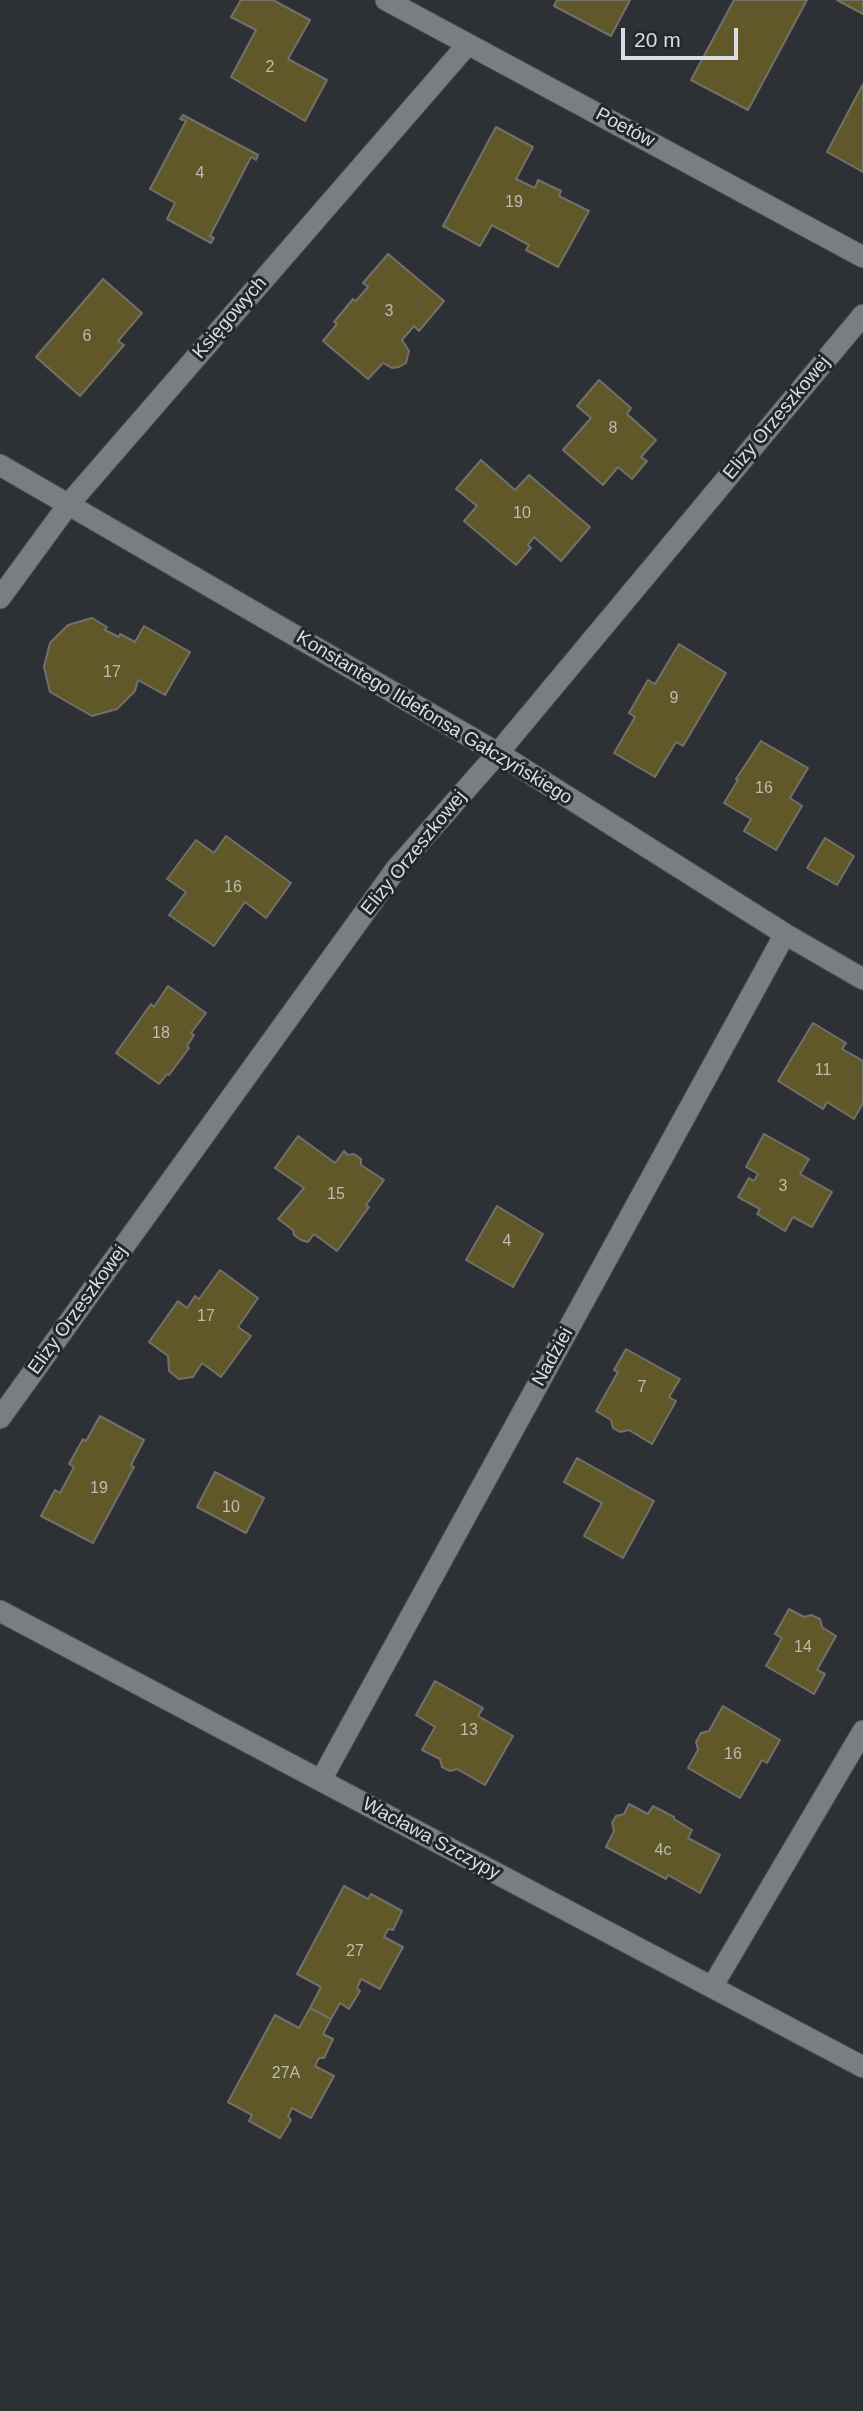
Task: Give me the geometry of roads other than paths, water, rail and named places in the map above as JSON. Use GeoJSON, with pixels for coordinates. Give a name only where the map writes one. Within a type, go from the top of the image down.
{"type":"FeatureCollection","features":[{"type":"Feature","properties":{"kind":"street","name":"Poetów"},"geometry":{"type":"LineString","coordinates":[[386,0],[863,257]]}},
{"type":"Feature","properties":{"kind":"street","name":"Księgowych"},"geometry":{"type":"LineString","coordinates":[[0,598],[68,505],[468,44]]}},
{"type":"Feature","properties":{"kind":"street","name":"Elizy Orzeszkowej"},"geometry":{"type":"LineString","coordinates":[[0,1418],[396,869],[498,753],[863,315]]}},
{"type":"Feature","properties":{"kind":"street","name":"Konstantego Ildefonsa Gałczyńskiego"},"geometry":{"type":"LineString","coordinates":[[0,465],[498,753],[785,934],[863,979]]}},
{"type":"Feature","properties":{"kind":"street","name":"Nadziei"},"geometry":{"type":"LineString","coordinates":[[321,1780],[785,934]]}},
{"type":"Feature","properties":{"kind":"street","name":"Wacława Szczypy"},"geometry":{"type":"LineString","coordinates":[[0,1611],[863,2067]]}},
{"type":"Feature","properties":{"kind":"street"},"geometry":{"type":"LineString","coordinates":[[712,1987],[863,1731]]}}]}
